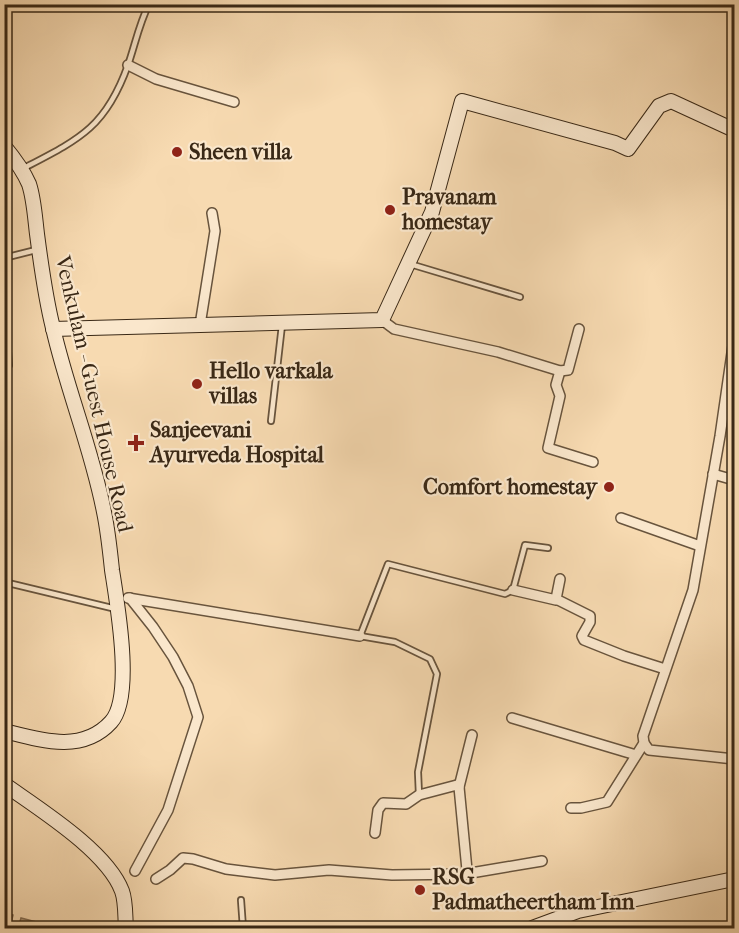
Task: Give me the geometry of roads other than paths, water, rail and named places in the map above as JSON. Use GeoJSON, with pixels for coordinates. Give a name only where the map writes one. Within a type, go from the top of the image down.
{"type":"FeatureCollection","features":[{"type":"Feature","properties":{"kind":"main road"},"geometry":{"type":"LineString","coordinates":[[53,329],[382,320],[432,212],[462,101],[615,143],[628,149],[659,106],[671,101],[735,130]]}},
{"type":"Feature","properties":{"kind":"main road","name":"Venkulam - Guest House Road"},"geometry":{"type":"LineString","coordinates":[[4,146],[22,169],[30,187],[41,275],[53,329],[104,512],[122,602],[122,689],[117,713],[112,722],[98,733],[75,743],[40,740],[4,731]]}},
{"type":"Feature","properties":{"kind":"main road"},"geometry":{"type":"LineString","coordinates":[[4,784],[47,814],[104,863],[122,891],[126,928]]}},
{"type":"Feature","properties":{"kind":"main road"},"geometry":{"type":"LineString","coordinates":[[532,928],[578,911],[735,879]]}},
{"type":"Feature","properties":{"kind":"street"},"geometry":{"type":"LineString","coordinates":[[128,65],[156,79],[234,102]]}},
{"type":"Feature","properties":{"kind":"street"},"geometry":{"type":"LineString","coordinates":[[200,325],[215,231],[212,213]]}},
{"type":"Feature","properties":{"kind":"street"},"geometry":{"type":"LineString","coordinates":[[382,320],[394,329],[498,352],[560,371],[568,370],[579,329]]}},
{"type":"Feature","properties":{"kind":"street"},"geometry":{"type":"LineString","coordinates":[[735,339],[693,590],[643,736],[644,743],[649,750],[735,759]]}},
{"type":"Feature","properties":{"kind":"street"},"geometry":{"type":"LineString","coordinates":[[560,371],[556,385],[560,396],[548,448],[593,462]]}},
{"type":"Feature","properties":{"kind":"street"},"geometry":{"type":"LineString","coordinates":[[713,474],[735,480]]}},
{"type":"Feature","properties":{"kind":"street"},"geometry":{"type":"LineString","coordinates":[[621,518],[700,546]]}},
{"type":"Feature","properties":{"kind":"street"},"geometry":{"type":"LineString","coordinates":[[556,600],[560,579]]}},
{"type":"Feature","properties":{"kind":"street"},"geometry":{"type":"LineString","coordinates":[[513,590],[556,600],[589,615],[590,622],[582,635],[584,640],[665,669]]}},
{"type":"Feature","properties":{"kind":"street"},"geometry":{"type":"LineString","coordinates":[[122,602],[360,636]]}},
{"type":"Feature","properties":{"kind":"street"},"geometry":{"type":"LineString","coordinates":[[122,602],[153,627],[173,657],[188,686],[198,717],[168,810],[135,871]]}},
{"type":"Feature","properties":{"kind":"street"},"geometry":{"type":"LineString","coordinates":[[512,718],[636,755]]}},
{"type":"Feature","properties":{"kind":"street"},"geometry":{"type":"LineString","coordinates":[[465,874],[467,870],[459,787],[472,735]]}},
{"type":"Feature","properties":{"kind":"street"},"geometry":{"type":"LineString","coordinates":[[571,808],[581,808],[608,801],[644,743]]}},
{"type":"Feature","properties":{"kind":"street"},"geometry":{"type":"LineString","coordinates":[[375,832],[378,810],[383,803],[406,804],[419,795],[454,785],[459,787]]}},
{"type":"Feature","properties":{"kind":"street"},"geometry":{"type":"LineString","coordinates":[[156,879],[171,870],[183,858],[225,869],[274,875],[329,870],[392,875],[465,874],[542,861]]}},
{"type":"Feature","properties":{"kind":"lane"},"geometry":{"type":"LineString","coordinates":[[22,169],[60,149],[97,123],[109,109],[128,65],[142,18],[149,4]]}},
{"type":"Feature","properties":{"kind":"lane"},"geometry":{"type":"LineString","coordinates":[[4,258],[39,250]]}},
{"type":"Feature","properties":{"kind":"lane"},"geometry":{"type":"LineString","coordinates":[[408,263],[520,297]]}},
{"type":"Feature","properties":{"kind":"lane"},"geometry":{"type":"LineString","coordinates":[[4,297],[9,365]]}},
{"type":"Feature","properties":{"kind":"lane"},"geometry":{"type":"LineString","coordinates":[[271,421],[282,323]]}},
{"type":"Feature","properties":{"kind":"lane"},"geometry":{"type":"LineString","coordinates":[[419,795],[418,772],[437,674],[430,659],[395,642],[360,636],[388,564],[505,594],[513,590],[525,544],[548,548]]}},
{"type":"Feature","properties":{"kind":"lane"},"geometry":{"type":"LineString","coordinates":[[4,582],[122,602]]}},
{"type":"Feature","properties":{"kind":"lane"},"geometry":{"type":"LineString","coordinates":[[241,900],[243,928]]}},
{"type":"Feature","properties":{"kind":"place","name":"Sheen villa"},"geometry":{"type":"Point","coordinates":[177,152]}},
{"type":"Feature","properties":{"kind":"place","name":"Pravanam homestay"},"geometry":{"type":"Point","coordinates":[390,210]}},
{"type":"Feature","properties":{"kind":"place","name":"Hello varkala villas"},"geometry":{"type":"Point","coordinates":[197,384]}},
{"type":"Feature","properties":{"kind":"place","name":"Sanjeevani Ayurveda Hospital"},"geometry":{"type":"Point","coordinates":[136,443]}},
{"type":"Feature","properties":{"kind":"place","name":"Comfort homestay"},"geometry":{"type":"Point","coordinates":[609,487]}},
{"type":"Feature","properties":{"kind":"place","name":"RSG Padmatheertham Inn"},"geometry":{"type":"Point","coordinates":[420,890]}}]}
